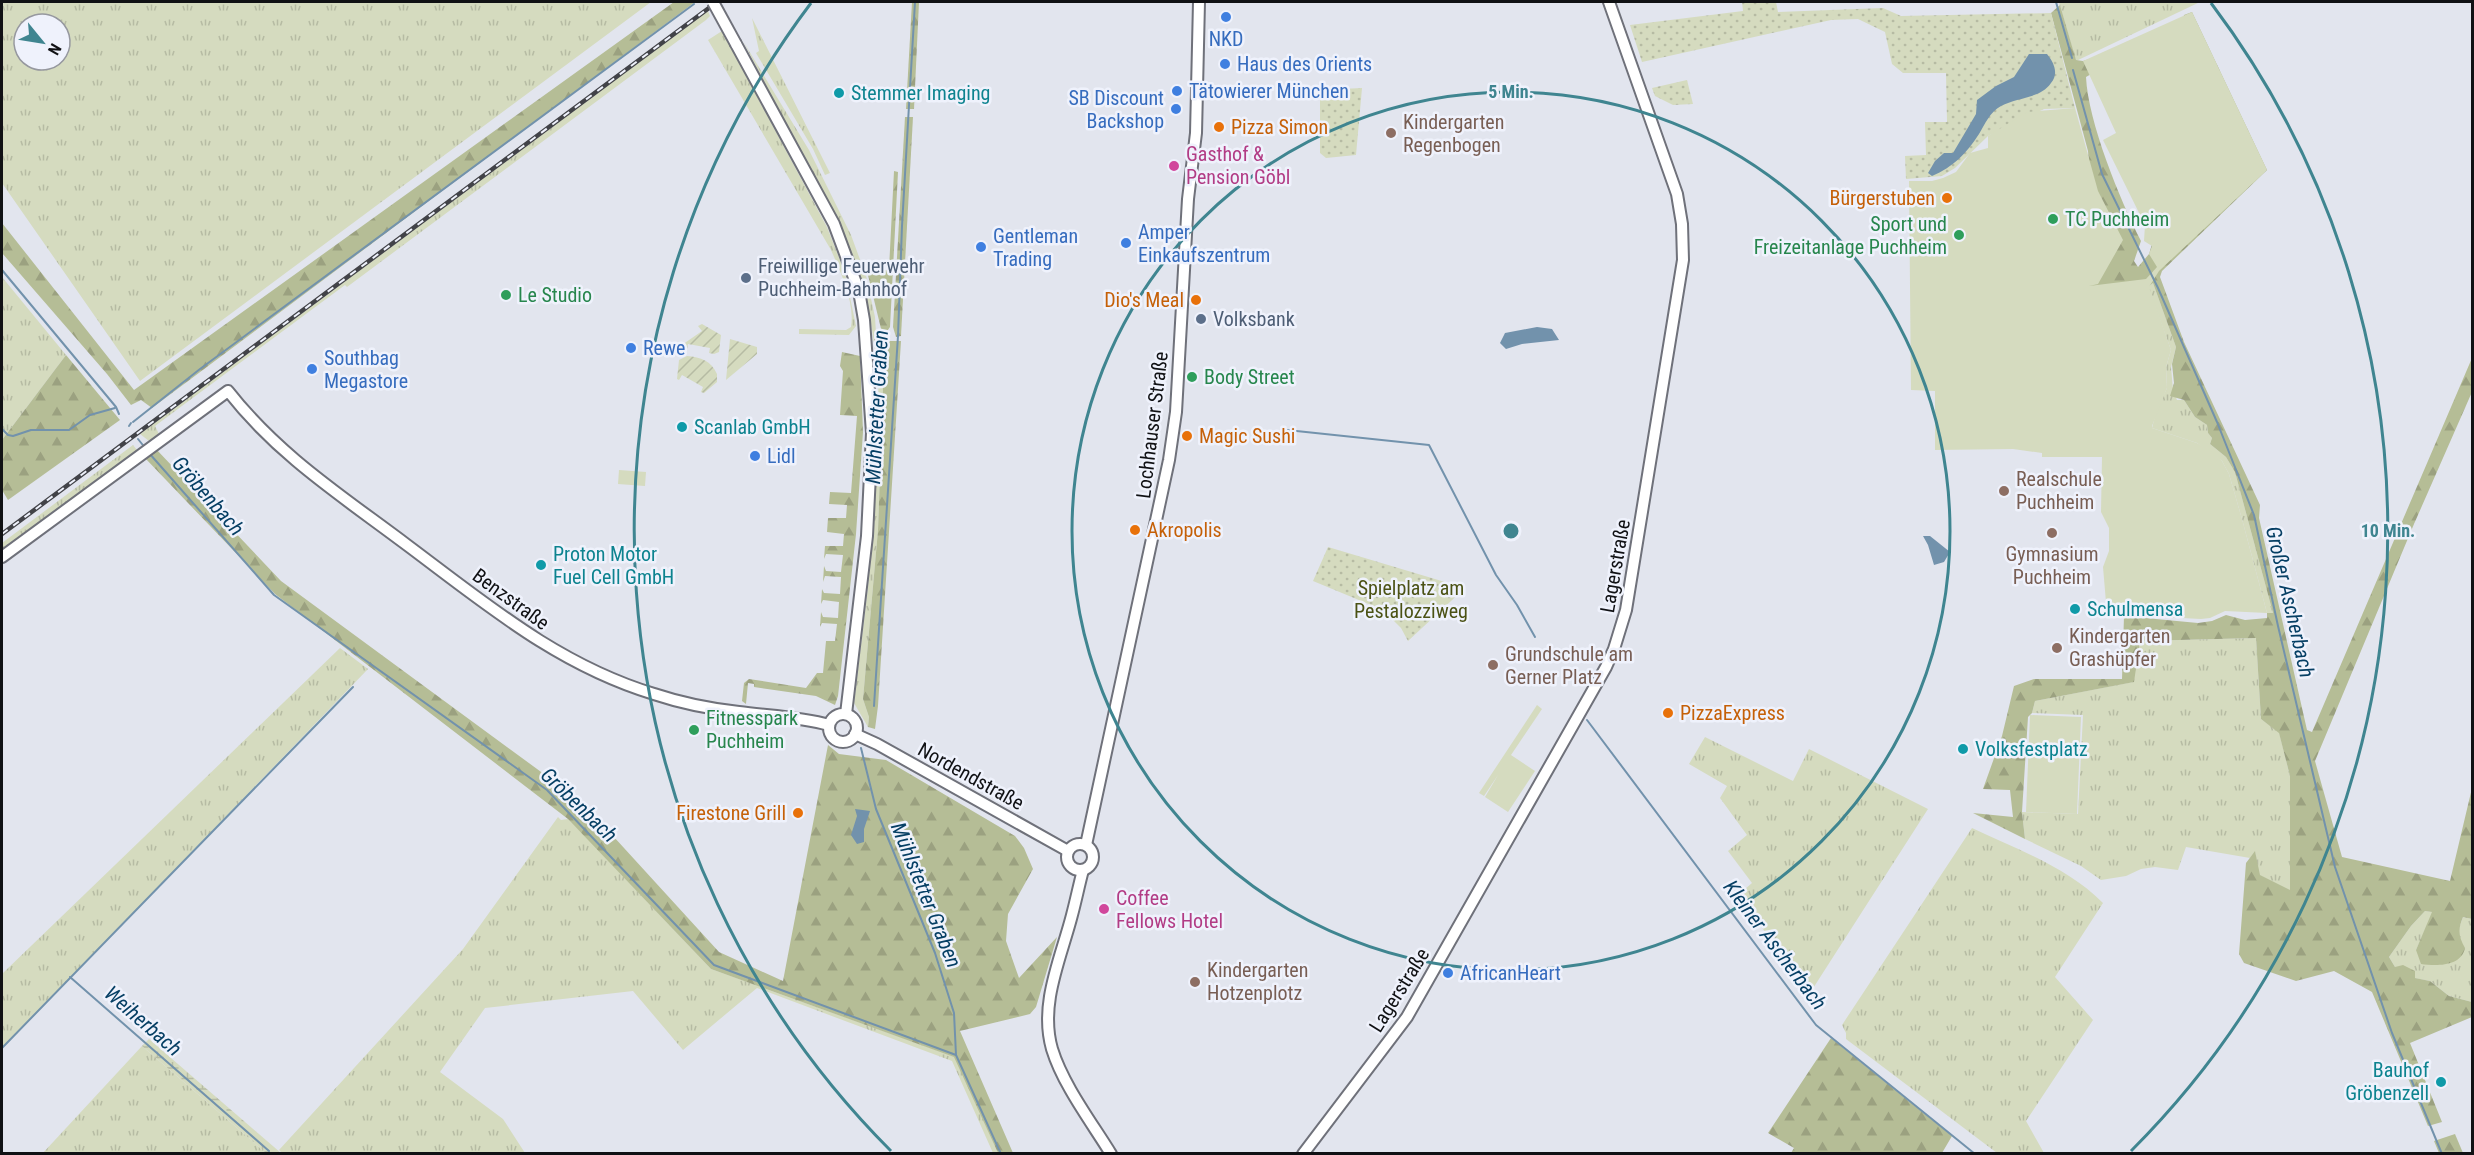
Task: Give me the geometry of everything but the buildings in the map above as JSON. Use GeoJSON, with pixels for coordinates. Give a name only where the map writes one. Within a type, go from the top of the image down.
{"type":"FeatureCollection","features":[{"type":"Feature","properties":{"kind":"street"},"geometry":{"type":"LineString","coordinates":[[713,2],[834,224],[857,282],[864,320],[872,433],[867,536],[846,714]]}},
{"type":"Feature","properties":{"kind":"street","name":"Lochhauser Straße"},"geometry":{"type":"LineString","coordinates":[[1111,1154],[1082,1108],[1058,1063],[1052,1048],[1049,1001],[1083,870],[1090,866],[1093,859],[1092,851],[1086,845],[1148,566],[1171,448],[1179,361],[1188,199],[1196,133],[1199,2]]}},
{"type":"Feature","properties":{"kind":"street","name":"Lagerstraße"},"geometry":{"type":"LineString","coordinates":[[1303,1154],[1407,1017],[1558,754],[1606,667],[1620,634],[1642,519],[1683,260],[1682,224],[1677,194],[1609,2]]}},
{"type":"Feature","properties":{"kind":"street","name":"Benzstraße"},"geometry":{"type":"LineString","coordinates":[[2,557],[228,391],[268,438],[305,469],[515,626],[567,658],[597,673],[668,698],[737,712],[829,725]]}},
{"type":"Feature","properties":{"kind":"street"},"geometry":{"type":"LineString","coordinates":[[846,714],[856,723],[855,734],[848,741],[838,741],[831,735],[829,725],[835,716],[846,714]]}},
{"type":"Feature","properties":{"kind":"street","name":"Nordendstraße"},"geometry":{"type":"LineString","coordinates":[[855,734],[877,744],[1068,851]]}},
{"type":"Feature","properties":{"kind":"street"},"geometry":{"type":"LineString","coordinates":[[1083,870],[1070,865],[1068,851],[1076,845],[1086,845]]}},
{"type":"Feature","properties":{"kind":"green space"},"geometry":{"type":"Polygon","coordinates":[[[2,2],[651,2],[140,381],[2,183],[2,2]]]}},
{"type":"Feature","properties":{"kind":"green space"},"geometry":{"type":"Polygon","coordinates":[[[674,2],[695,2],[152,408],[141,400],[131,405],[2,253],[2,223],[134,390],[674,2]]]}},
{"type":"Feature","properties":{"kind":"green space"},"geometry":{"type":"Polygon","coordinates":[[[912,2],[919,2],[914,109],[906,109],[912,2]]]}},
{"type":"Feature","properties":{"kind":"green space"},"geometry":{"type":"Polygon","coordinates":[[[1742,2],[1776,2],[1778,12],[1883,8],[1901,16],[2051,13],[2075,108],[2044,109],[1988,136],[1955,168],[1942,176],[1906,179],[1905,156],[1926,155],[1925,122],[1947,122],[1946,73],[1903,73],[1892,64],[1885,32],[1858,19],[1831,20],[1642,62],[1630,25],[1743,11],[1742,2]]]}},
{"type":"Feature","properties":{"kind":"green space"},"geometry":{"type":"Polygon","coordinates":[[[2059,2],[2200,2],[2076,61],[2059,2]]]}},
{"type":"Feature","properties":{"kind":"green space"},"geometry":{"type":"Polygon","coordinates":[[[2060,5],[2076,60],[2083,61],[2150,40],[2086,77],[2092,116],[2106,160],[2141,241],[2134,261],[2138,267],[2149,254],[2154,238],[2184,15],[2192,12],[2267,170],[2162,271],[2160,277],[2184,342],[2260,505],[2259,518],[2307,730],[2312,732],[2472,358],[2472,392],[2315,761],[2342,857],[2450,881],[2472,788],[2472,919],[2463,917],[2460,925],[2460,936],[2465,948],[2463,954],[2459,959],[2447,964],[2421,964],[2416,950],[2432,912],[2425,911],[2389,957],[2395,967],[2403,965],[2415,971],[2415,978],[2430,981],[2449,996],[2472,1002],[2472,1017],[2410,1043],[2442,1122],[2428,1126],[2372,992],[2334,971],[2296,981],[2244,963],[2239,954],[2246,863],[2255,851],[2260,875],[2290,890],[2290,776],[2279,733],[2261,719],[2256,638],[2140,641],[2134,682],[2035,701],[2032,713],[2028,717],[2022,812],[2025,839],[1973,813],[2013,817],[2010,790],[1983,789],[2002,736],[2014,686],[2034,679],[2122,679],[2124,616],[2198,623],[2212,621],[2226,615],[2245,620],[2267,618],[2267,613],[2273,613],[2235,472],[2226,457],[2210,444],[2212,438],[2208,433],[2207,425],[2195,417],[2184,400],[2170,396],[2174,383],[2172,364],[2176,347],[2153,283],[2148,287],[2064,300],[2094,224],[2088,151],[2051,13],[2060,5]]]}},
{"type":"Feature","properties":{"kind":"green space"},"geometry":{"type":"Polygon","coordinates":[[[708,11],[710,16],[706,20],[347,287],[345,285],[155,426],[159,434],[149,441],[140,434],[708,11]]]}},
{"type":"Feature","properties":{"kind":"green space"},"geometry":{"type":"Polygon","coordinates":[[[2192,12],[2267,170],[2159,271],[2149,287],[2171,350],[2166,367],[2167,388],[2152,428],[2197,443],[2222,461],[2229,474],[2267,613],[2225,611],[2210,618],[2201,619],[2107,614],[2103,567],[2109,551],[2109,528],[2101,512],[2102,457],[2042,457],[2042,453],[2013,449],[1935,450],[1935,391],[1911,390],[1909,181],[1932,181],[1956,172],[1970,153],[1988,148],[1988,136],[2027,112],[2075,108],[2098,191],[2123,240],[2098,284],[2089,286],[2146,279],[2157,267],[2149,254],[2152,246],[2144,241],[2145,225],[2103,140],[2116,133],[2083,61],[2192,12]]]}},
{"type":"Feature","properties":{"kind":"green space"},"geometry":{"type":"Polygon","coordinates":[[[752,18],[830,173],[825,175],[813,149],[756,53],[759,51],[752,18]]]}},
{"type":"Feature","properties":{"kind":"green space"},"geometry":{"type":"Polygon","coordinates":[[[722,31],[827,227],[845,273],[856,326],[849,335],[799,334],[799,329],[846,330],[851,327],[849,298],[831,250],[708,40],[722,31]]]}},
{"type":"Feature","properties":{"kind":"green space"},"geometry":{"type":"Polygon","coordinates":[[[743,41],[809,150],[851,235],[866,276],[875,317],[877,349],[875,350],[861,278],[847,241],[743,41]]]}},
{"type":"Feature","properties":{"kind":"green space"},"geometry":{"type":"Polygon","coordinates":[[[1687,80],[1693,104],[1673,105],[1655,96],[1652,88],[1687,80]]]}},
{"type":"Feature","properties":{"kind":"green space"},"geometry":{"type":"Polygon","coordinates":[[[1362,88],[1356,155],[1326,158],[1320,153],[1320,90],[1362,88]]]}},
{"type":"Feature","properties":{"kind":"green space"},"geometry":{"type":"Polygon","coordinates":[[[905,117],[913,117],[901,336],[896,337],[893,327],[905,117]]]}},
{"type":"Feature","properties":{"kind":"green space"},"geometry":{"type":"Polygon","coordinates":[[[894,171],[898,172],[890,327],[883,337],[868,275],[889,269],[894,171]]]}},
{"type":"Feature","properties":{"kind":"green space"},"geometry":{"type":"Polygon","coordinates":[[[2,277],[66,355],[2,440],[2,277]]]}},
{"type":"Feature","properties":{"kind":"green space"},"geometry":{"type":"Polygon","coordinates":[[[2153,283],[2176,347],[2171,367],[2173,390],[2177,400],[2184,400],[2195,417],[2207,425],[2208,433],[2212,438],[2210,444],[2226,457],[2235,472],[2273,613],[2267,613],[2229,474],[2222,461],[2197,443],[2152,428],[2156,412],[2167,388],[2166,367],[2171,350],[2148,287],[2153,283]]]}},
{"type":"Feature","properties":{"kind":"green space"},"geometry":{"type":"Polygon","coordinates":[[[702,324],[721,335],[719,352],[709,353],[710,348],[688,344],[687,349],[670,356],[669,354],[702,331],[698,326],[702,324]]]}},
{"type":"Feature","properties":{"kind":"green space"},"geometry":{"type":"Polygon","coordinates":[[[730,339],[757,347],[757,354],[726,380],[730,339]]]}},
{"type":"Feature","properties":{"kind":"green space"},"geometry":{"type":"Polygon","coordinates":[[[889,341],[884,359],[878,530],[863,699],[869,717],[868,727],[854,703],[868,587],[880,429],[877,356],[883,350],[883,342],[889,341]]]}},
{"type":"Feature","properties":{"kind":"green space"},"geometry":{"type":"Polygon","coordinates":[[[889,341],[901,341],[875,729],[868,727],[869,717],[863,699],[878,530],[884,359],[889,341]]]}},
{"type":"Feature","properties":{"kind":"green space"},"geometry":{"type":"Polygon","coordinates":[[[842,352],[860,356],[863,432],[856,534],[838,696],[835,705],[816,696],[754,687],[754,684],[748,683],[746,704],[742,701],[744,683],[749,679],[806,688],[817,673],[823,673],[826,641],[835,641],[837,624],[822,623],[820,627],[821,612],[823,617],[838,618],[839,602],[823,600],[821,604],[822,589],[824,593],[840,594],[841,577],[825,576],[823,582],[824,566],[826,571],[841,572],[843,555],[826,554],[824,559],[825,546],[843,546],[844,534],[827,532],[828,518],[846,518],[847,505],[829,504],[830,492],[851,493],[857,416],[840,415],[842,352]]]}},
{"type":"Feature","properties":{"kind":"green space"},"geometry":{"type":"Polygon","coordinates":[[[66,355],[120,420],[8,500],[2,490],[2,440],[66,355]]]}},
{"type":"Feature","properties":{"kind":"green space"},"geometry":{"type":"Polygon","coordinates":[[[687,356],[705,360],[717,374],[717,382],[704,393],[701,392],[703,387],[682,375],[679,380],[677,379],[679,360],[687,356]]]}},
{"type":"Feature","properties":{"kind":"green space"},"geometry":{"type":"Polygon","coordinates":[[[133,445],[137,450],[2,551],[2,543],[133,445]]]}},
{"type":"Feature","properties":{"kind":"green space"},"geometry":{"type":"Polygon","coordinates":[[[156,449],[281,581],[582,802],[719,952],[783,981],[828,745],[839,754],[886,760],[1015,836],[1024,848],[1033,869],[1008,914],[1006,941],[1019,978],[1057,937],[1036,1007],[1030,1014],[960,1031],[1013,1153],[998,1153],[954,1057],[711,969],[568,819],[275,594],[145,458],[156,449]]]}},
{"type":"Feature","properties":{"kind":"green space"},"geometry":{"type":"Polygon","coordinates":[[[619,470],[646,472],[645,486],[618,484],[619,470]]]}},
{"type":"Feature","properties":{"kind":"green space","name":"Spielplatz am Pestalozziweg"},"geometry":{"type":"Polygon","coordinates":[[[1328,547],[1465,588],[1408,641],[1401,628],[1383,610],[1313,581],[1328,547]]]}},
{"type":"Feature","properties":{"kind":"green space"},"geometry":{"type":"Polygon","coordinates":[[[1419,581],[1450,591],[1445,607],[1414,597],[1419,581]]]}},
{"type":"Feature","properties":{"kind":"green space"},"geometry":{"type":"Polygon","coordinates":[[[2256,638],[2261,719],[2279,732],[2290,776],[2290,891],[2259,875],[2255,852],[2250,858],[2186,847],[2178,870],[2155,867],[2141,869],[2126,876],[2101,880],[2081,866],[2025,839],[2022,812],[2078,814],[2083,715],[2032,713],[2035,701],[2133,682],[2140,641],[2256,638]]]}},
{"type":"Feature","properties":{"kind":"green space"},"geometry":{"type":"Polygon","coordinates":[[[340,648],[368,669],[2,1049],[2,974],[340,648]]]}},
{"type":"Feature","properties":{"kind":"green space"},"geometry":{"type":"Polygon","coordinates":[[[1537,705],[1542,709],[1511,755],[1535,771],[1508,812],[1485,797],[1498,775],[1484,796],[1479,793],[1537,705]]]}},
{"type":"Feature","properties":{"kind":"green space"},"geometry":{"type":"Polygon","coordinates":[[[2030,715],[2081,717],[2077,814],[2026,812],[2030,715]]]}},
{"type":"Feature","properties":{"kind":"green space"},"geometry":{"type":"Polygon","coordinates":[[[1705,737],[1793,781],[1809,749],[1928,809],[1810,993],[1738,895],[1752,883],[1728,851],[1747,835],[1720,798],[1727,786],[1689,764],[1705,737]]]}},
{"type":"Feature","properties":{"kind":"green space"},"geometry":{"type":"Polygon","coordinates":[[[558,817],[561,820],[568,819],[711,969],[955,1057],[998,1153],[993,1153],[952,1061],[757,988],[683,1050],[633,991],[485,1008],[440,1072],[503,1119],[525,1153],[283,1154],[279,1150],[463,949],[558,817]]]}},
{"type":"Feature","properties":{"kind":"green space"},"geometry":{"type":"Polygon","coordinates":[[[1972,828],[2058,869],[2089,890],[2103,903],[2055,977],[2093,1020],[2026,1121],[2044,1153],[1997,1153],[1846,1039],[1842,1025],[1972,828]]]}},
{"type":"Feature","properties":{"kind":"green space"},"geometry":{"type":"Polygon","coordinates":[[[2425,911],[2433,912],[2416,950],[2459,938],[2459,928],[2463,917],[2472,919],[2472,1002],[2449,996],[2430,981],[2414,978],[2395,967],[2389,957],[2425,911]]]}},
{"type":"Feature","properties":{"kind":"green space"},"geometry":{"type":"Polygon","coordinates":[[[1831,1038],[1952,1136],[1942,1153],[1791,1153],[1794,1148],[1768,1133],[1831,1038]]]}},
{"type":"Feature","properties":{"kind":"green space"},"geometry":{"type":"Polygon","coordinates":[[[149,1039],[281,1153],[266,1153],[142,1046],[149,1039]]]}},
{"type":"Feature","properties":{"kind":"green space"},"geometry":{"type":"Polygon","coordinates":[[[142,1046],[266,1153],[42,1154],[142,1046]]]}},
{"type":"Feature","properties":{"kind":"green space"},"geometry":{"type":"Polygon","coordinates":[[[2455,1134],[2463,1153],[2439,1153],[2434,1141],[2455,1134]]]}},
{"type":"Feature","properties":{"kind":"water"},"geometry":{"type":"Polygon","coordinates":[[[2029,54],[2047,54],[2055,68],[2055,76],[2051,83],[2035,95],[2007,103],[1997,109],[1969,148],[1958,159],[1932,176],[1928,173],[1935,161],[1944,153],[1953,153],[1976,114],[1977,100],[1996,86],[2014,77],[2029,54]]]}},
{"type":"Feature","properties":{"kind":"water"},"geometry":{"type":"Polygon","coordinates":[[[1537,327],[1552,329],[1559,340],[1522,344],[1506,349],[1500,343],[1505,333],[1537,327]]]}},
{"type":"Feature","properties":{"kind":"water"},"geometry":{"type":"Polygon","coordinates":[[[1923,536],[1930,536],[1950,552],[1944,562],[1934,565],[1923,536]]]}},
{"type":"Feature","properties":{"kind":"water"},"geometry":{"type":"Polygon","coordinates":[[[855,809],[870,811],[864,829],[864,842],[857,844],[851,835],[857,816],[855,809]]]}},
{"type":"Feature","properties":{"kind":"waterway","name":"Mühlstetter Graben"},"geometry":{"type":"LineString","coordinates":[[874,706],[898,336],[915,2]]}},
{"type":"Feature","properties":{"kind":"waterway","name":"Großer Ascherbach"},"geometry":{"type":"LineString","coordinates":[[2056,2],[2072,58]]}},
{"type":"Feature","properties":{"kind":"waterway"},"geometry":{"type":"LineString","coordinates":[[133,422],[200,369],[694,4]]}},
{"type":"Feature","properties":{"kind":"waterway","name":"Großer Ascherbach"},"geometry":{"type":"LineString","coordinates":[[2073,70],[2102,174],[2158,288],[2217,422],[2254,515],[2335,867],[2392,1033],[2442,1154]]}},
{"type":"Feature","properties":{"kind":"waterway","name":"Gröbenbach"},"geometry":{"type":"LineString","coordinates":[[2,270],[116,407],[119,414]]}},
{"type":"Feature","properties":{"kind":"waterway"},"geometry":{"type":"LineString","coordinates":[[2,429],[8,435],[13,436],[31,430],[69,430],[90,415],[115,408]]}},
{"type":"Feature","properties":{"kind":"waterway","name":"Kleiner Ascherbach"},"geometry":{"type":"LineString","coordinates":[[1287,430],[1429,445],[1496,575],[1517,605],[1535,637]]}},
{"type":"Feature","properties":{"kind":"waterway","name":"Gröbenbach"},"geometry":{"type":"LineString","coordinates":[[138,439],[146,449]]}},
{"type":"Feature","properties":{"kind":"waterway","name":"Gröbenbach"},"geometry":{"type":"LineString","coordinates":[[149,453],[274,595],[547,790],[714,965],[956,1055],[1001,1154]]}},
{"type":"Feature","properties":{"kind":"waterway"},"geometry":{"type":"LineString","coordinates":[[2,1048],[353,687]]}},
{"type":"Feature","properties":{"kind":"waterway","name":"Kleiner Ascherbach"},"geometry":{"type":"LineString","coordinates":[[1587,720],[1816,1025],[1975,1154]]}},
{"type":"Feature","properties":{"kind":"waterway","name":"Mühlstetter Graben"},"geometry":{"type":"LineString","coordinates":[[861,748],[876,809],[935,953],[954,1013],[956,1055]]}},
{"type":"Feature","properties":{"kind":"waterway","name":"Weiherbach"},"geometry":{"type":"LineString","coordinates":[[70,977],[269,1151]]}},
{"type":"Feature","properties":{"kind":"railway"},"geometry":{"type":"LineString","coordinates":[[2,534],[717,2]]}},
{"type":"Feature","properties":{"kind":"place","name":"NKD"},"geometry":{"type":"Point","coordinates":[1226,17]}},
{"type":"Feature","properties":{"kind":"place","name":"Haus des Orients"},"geometry":{"type":"Point","coordinates":[1225,64]}},
{"type":"Feature","properties":{"kind":"place","name":"Tätowierer München"},"geometry":{"type":"Point","coordinates":[1177,91]}},
{"type":"Feature","properties":{"kind":"place","name":"Stemmer Imaging"},"geometry":{"type":"Point","coordinates":[839,93]}},
{"type":"Feature","properties":{"kind":"place","name":"SB Discount Backshop"},"geometry":{"type":"Point","coordinates":[1176,109]}},
{"type":"Feature","properties":{"kind":"place","name":"Pizza Simon"},"geometry":{"type":"Point","coordinates":[1219,127]}},
{"type":"Feature","properties":{"kind":"place","name":"Kindergarten Regenbogen"},"geometry":{"type":"Point","coordinates":[1391,133]}},
{"type":"Feature","properties":{"kind":"place","name":"Gasthof & Pension Göbl"},"geometry":{"type":"Point","coordinates":[1174,166]}},
{"type":"Feature","properties":{"kind":"place","name":"Bürgerstuben"},"geometry":{"type":"Point","coordinates":[1947,198]}},
{"type":"Feature","properties":{"kind":"place","name":"TC Puchheim"},"geometry":{"type":"Point","coordinates":[2053,219]}},
{"type":"Feature","properties":{"kind":"place","name":"Sport und Freizeitanlage Puchheim"},"geometry":{"type":"Point","coordinates":[1959,235]}},
{"type":"Feature","properties":{"kind":"place","name":"Amper Einkaufszentrum"},"geometry":{"type":"Point","coordinates":[1126,243]}},
{"type":"Feature","properties":{"kind":"place","name":"Gentleman Trading"},"geometry":{"type":"Point","coordinates":[981,247]}},
{"type":"Feature","properties":{"kind":"place","name":"Freiwillige Feuerwehr Puchheim-Bahnhof"},"geometry":{"type":"Point","coordinates":[746,278]}},
{"type":"Feature","properties":{"kind":"place","name":"Le Studio"},"geometry":{"type":"Point","coordinates":[506,295]}},
{"type":"Feature","properties":{"kind":"place","name":"Dio's Meal"},"geometry":{"type":"Point","coordinates":[1196,300]}},
{"type":"Feature","properties":{"kind":"place","name":"Volksbank"},"geometry":{"type":"Point","coordinates":[1201,319]}},
{"type":"Feature","properties":{"kind":"place","name":"Rewe"},"geometry":{"type":"Point","coordinates":[631,348]}},
{"type":"Feature","properties":{"kind":"place","name":"Southbag Megastore"},"geometry":{"type":"Point","coordinates":[312,369]}},
{"type":"Feature","properties":{"kind":"place","name":"Body Street"},"geometry":{"type":"Point","coordinates":[1192,377]}},
{"type":"Feature","properties":{"kind":"place","name":"Scanlab GmbH"},"geometry":{"type":"Point","coordinates":[682,427]}},
{"type":"Feature","properties":{"kind":"place","name":"Magic Sushi"},"geometry":{"type":"Point","coordinates":[1187,436]}},
{"type":"Feature","properties":{"kind":"place","name":"Lidl"},"geometry":{"type":"Point","coordinates":[755,456]}},
{"type":"Feature","properties":{"kind":"place","name":"Realschule Puchheim"},"geometry":{"type":"Point","coordinates":[2004,491]}},
{"type":"Feature","properties":{"kind":"place","name":"Akropolis"},"geometry":{"type":"Point","coordinates":[1135,530]}},
{"type":"Feature","properties":{"kind":"place","name":"Gymnasium Puchheim"},"geometry":{"type":"Point","coordinates":[2052,533]}},
{"type":"Feature","properties":{"kind":"place","name":"Proton Motor Fuel Cell GmbH"},"geometry":{"type":"Point","coordinates":[541,565]}},
{"type":"Feature","properties":{"kind":"place","name":"Schulmensa"},"geometry":{"type":"Point","coordinates":[2075,609]}},
{"type":"Feature","properties":{"kind":"place","name":"Kindergarten Grashüpfer"},"geometry":{"type":"Point","coordinates":[2057,648]}},
{"type":"Feature","properties":{"kind":"place","name":"Grundschule am Gerner Platz"},"geometry":{"type":"Point","coordinates":[1493,665]}},
{"type":"Feature","properties":{"kind":"place","name":"PizzaExpress"},"geometry":{"type":"Point","coordinates":[1668,713]}},
{"type":"Feature","properties":{"kind":"place","name":"Fitnesspark Puchheim"},"geometry":{"type":"Point","coordinates":[694,730]}},
{"type":"Feature","properties":{"kind":"place","name":"Volksfestplatz"},"geometry":{"type":"Point","coordinates":[1963,749]}},
{"type":"Feature","properties":{"kind":"place","name":"Firestone Grill"},"geometry":{"type":"Point","coordinates":[798,813]}},
{"type":"Feature","properties":{"kind":"place","name":"Coffee Fellows Hotel"},"geometry":{"type":"Point","coordinates":[1104,909]}},
{"type":"Feature","properties":{"kind":"place","name":"AfricanHeart"},"geometry":{"type":"Point","coordinates":[1448,973]}},
{"type":"Feature","properties":{"kind":"place","name":"Kindergarten Hotzenplotz"},"geometry":{"type":"Point","coordinates":[1195,982]}},
{"type":"Feature","properties":{"kind":"place","name":"Bauhof Gröbenzell"},"geometry":{"type":"Point","coordinates":[2441,1082]}}]}
